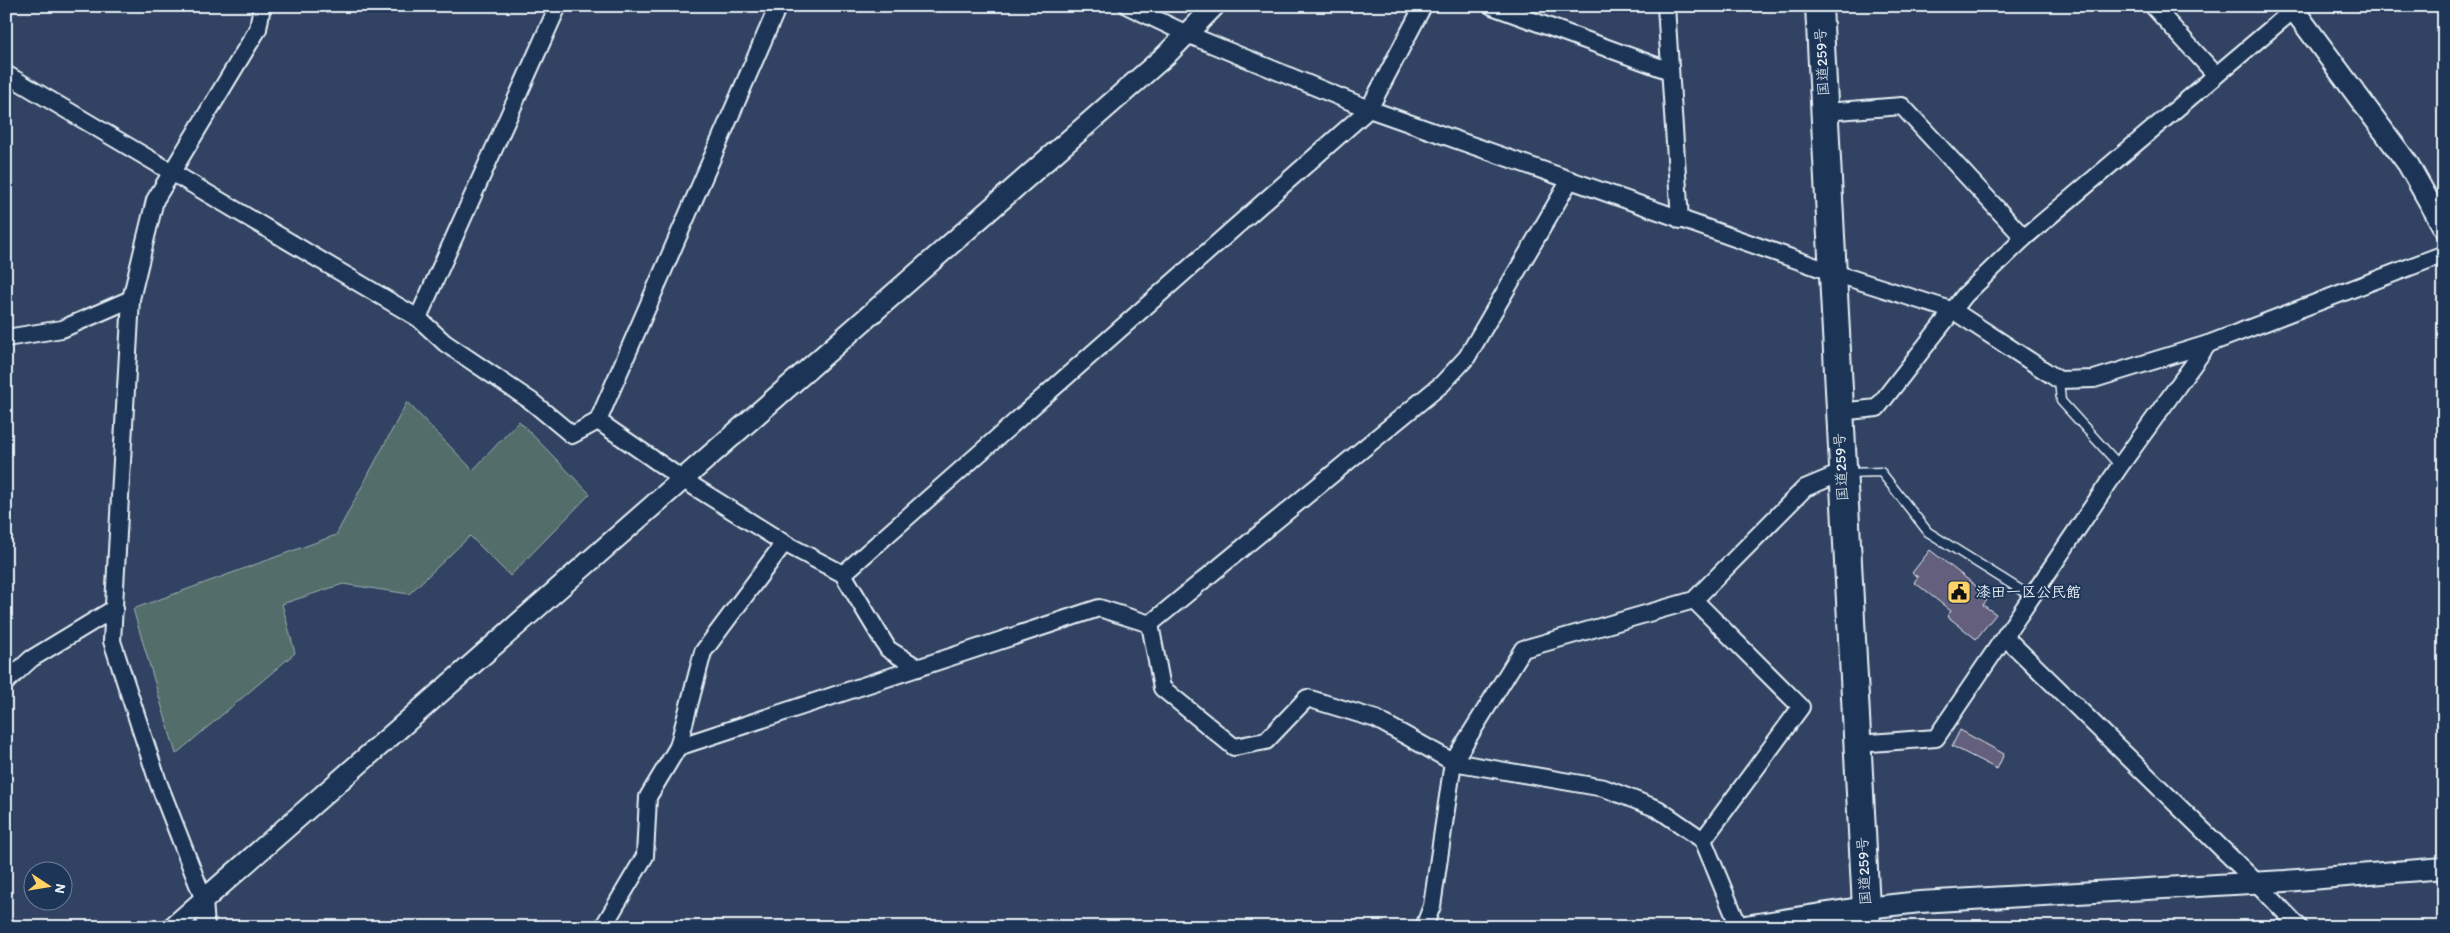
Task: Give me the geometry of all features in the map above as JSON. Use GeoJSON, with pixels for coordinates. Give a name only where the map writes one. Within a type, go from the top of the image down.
{"type":"FeatureCollection","features":[{"type":"Feature","properties":{"kind":"highway","name":"国道259号"},"geometry":{"type":"LineString","coordinates":[[1819,6],[1838,412],[1858,744],[1866,917]]}},
{"type":"Feature","properties":{"kind":"main road"},"geometry":{"type":"LineString","coordinates":[[1745,927],[1866,917]]}},
{"type":"Feature","properties":{"kind":"street"},"geometry":{"type":"LineString","coordinates":[[206,927],[204,900],[158,782],[112,641],[131,299],[155,200],[258,29],[262,6]]}},
{"type":"Feature","properties":{"kind":"street"},"geometry":{"type":"LineString","coordinates":[[418,318],[558,6]]}},
{"type":"Feature","properties":{"kind":"street"},"geometry":{"type":"LineString","coordinates":[[6,74],[418,318],[445,343],[531,401],[572,435],[598,421],[778,6]]}},
{"type":"Feature","properties":{"kind":"street"},"geometry":{"type":"LineString","coordinates":[[1128,6],[1188,34],[1369,109],[1680,220],[1831,272],[1954,311],[2059,380],[2094,379],[2208,344],[2444,254]]}},
{"type":"Feature","properties":{"kind":"street"},"geometry":{"type":"LineString","coordinates":[[173,927],[1166,55],[1214,6]]}},
{"type":"Feature","properties":{"kind":"street"},"geometry":{"type":"LineString","coordinates":[[843,574],[1369,109],[1423,6]]}},
{"type":"Feature","properties":{"kind":"street"},"geometry":{"type":"LineString","coordinates":[[1492,6],[1670,71]]}},
{"type":"Feature","properties":{"kind":"street"},"geometry":{"type":"LineString","coordinates":[[1666,6],[1680,220]]}},
{"type":"Feature","properties":{"kind":"street"},"geometry":{"type":"LineString","coordinates":[[2152,6],[2216,75]]}},
{"type":"Feature","properties":{"kind":"street"},"geometry":{"type":"LineString","coordinates":[[1838,412],[1877,408],[1965,295],[2024,238],[2294,8],[2408,164],[2444,228]]}},
{"type":"Feature","properties":{"kind":"street"},"geometry":{"type":"LineString","coordinates":[[1825,112],[1902,106],[2024,238]]}},
{"type":"Feature","properties":{"kind":"street"},"geometry":{"type":"LineString","coordinates":[[1150,624],[1442,384],[1468,357],[1570,180]]}},
{"type":"Feature","properties":{"kind":"street"},"geometry":{"type":"LineString","coordinates":[[6,338],[62,329],[131,299]]}},
{"type":"Feature","properties":{"kind":"street"},"geometry":{"type":"LineString","coordinates":[[1858,744],[1936,738],[2120,466],[2208,344]]}},
{"type":"Feature","properties":{"kind":"street"},"geometry":{"type":"LineString","coordinates":[[598,421],[682,479],[784,543],[843,574],[888,649],[918,668]]}},
{"type":"Feature","properties":{"kind":"street"},"geometry":{"type":"LineString","coordinates":[[1424,927],[1432,906],[1453,762],[1524,649],[1694,600],[1805,488],[1842,473]]}},
{"type":"Feature","properties":{"kind":"street"},"geometry":{"type":"LineString","coordinates":[[603,927],[645,856],[648,796],[678,747],[703,652],[784,543]]}},
{"type":"Feature","properties":{"kind":"street"},"geometry":{"type":"LineString","coordinates":[[1694,600],[1801,707],[1703,840]]}},
{"type":"Feature","properties":{"kind":"street"},"geometry":{"type":"LineString","coordinates":[[6,682],[31,659],[115,608]]}},
{"type":"Feature","properties":{"kind":"street"},"geometry":{"type":"LineString","coordinates":[[678,747],[1099,608],[1150,624]]}},
{"type":"Feature","properties":{"kind":"street"},"geometry":{"type":"LineString","coordinates":[[1150,624],[1162,688],[1234,747],[1266,741],[1307,698],[1376,719],[1453,762],[1604,788],[1658,808],[1703,840],[1739,927]]}},
{"type":"Feature","properties":{"kind":"street"},"geometry":{"type":"LineString","coordinates":[[2005,638],[2256,882],[2299,927]]}},
{"type":"Feature","properties":{"kind":"street"},"geometry":{"type":"LineString","coordinates":[[1866,917],[1920,902],[2256,882],[2444,868]]}},
{"type":"Feature","properties":{"kind":"lane"},"geometry":{"type":"LineString","coordinates":[[2059,380],[2061,401],[2120,466]]}},
{"type":"Feature","properties":{"kind":"lane"},"geometry":{"type":"LineString","coordinates":[[1842,473],[1881,472],[1928,532],[2032,597]]}},
{"type":"Feature","properties":{"kind":"green space"},"geometry":{"type":"Polygon","coordinates":[[[407,402],[473,470],[519,421],[590,494],[510,576],[470,536],[409,594],[343,584],[282,604],[295,653],[176,754],[133,609],[336,535],[407,402]]]}},
{"type":"Feature","properties":{"kind":"building","name":"漆田一区公民館"},"geometry":{"type":"Polygon","coordinates":[[[1930,550],[1980,589],[1978,593],[1987,600],[1983,605],[1996,614],[1976,639],[1947,616],[1951,611],[1914,582],[1918,577],[1912,573],[1930,550]]]}},
{"type":"Feature","properties":{"kind":"building"},"geometry":{"type":"Polygon","coordinates":[[[1960,730],[2004,754],[1997,769],[1952,746],[1960,730]]]}},
{"type":"Feature","properties":{"kind":"place","name":"漆田一区公民館"},"geometry":{"type":"Point","coordinates":[1959,592]}}]}
